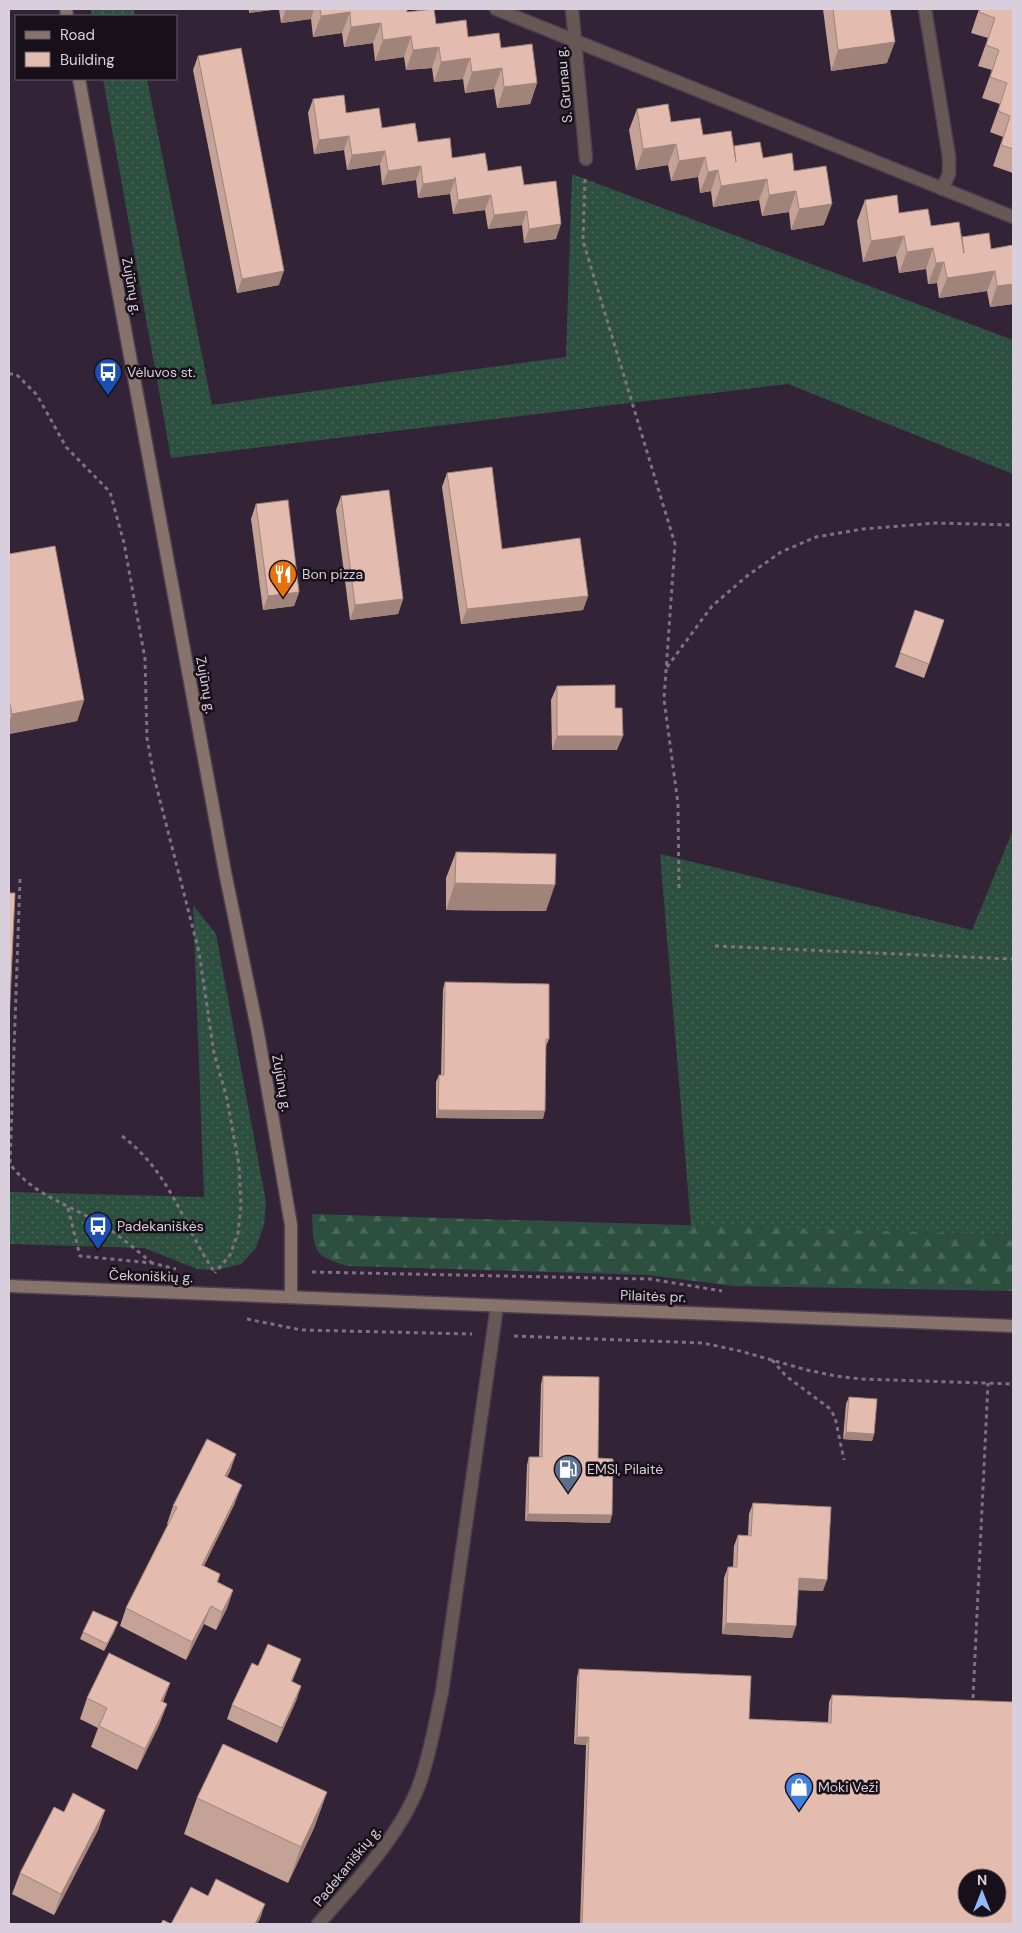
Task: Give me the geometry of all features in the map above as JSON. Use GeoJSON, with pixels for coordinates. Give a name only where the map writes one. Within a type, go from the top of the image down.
{"type":"FeatureCollection","features":[{"type":"Feature","properties":{"kind":"main road","name":"Zujūnų g."},"geometry":{"type":"LineString","coordinates":[[79,80],[208,779],[258,1033],[290,1225],[291,1297]]}},
{"type":"Feature","properties":{"kind":"main road","name":"Čekoniškių g."},"geometry":{"type":"LineString","coordinates":[[9,1286],[291,1297]]}},
{"type":"Feature","properties":{"kind":"main road","name":"Pilaitės pr."},"geometry":{"type":"LineString","coordinates":[[291,1297],[1013,1326]]}},
{"type":"Feature","properties":{"kind":"street"},"geometry":{"type":"LineString","coordinates":[[496,9],[1013,217]]}},
{"type":"Feature","properties":{"kind":"street","name":"S. Grunau g."},"geometry":{"type":"LineString","coordinates":[[572,9],[586,159]]}},
{"type":"Feature","properties":{"kind":"street"},"geometry":{"type":"LineString","coordinates":[[925,9],[949,157],[949,174],[942,189]]}},
{"type":"Feature","properties":{"kind":"street","name":"Padekaniškių g."},"geometry":{"type":"LineString","coordinates":[[318,1924],[398,1827],[419,1786],[431,1748],[440,1701],[497,1306]]}},
{"type":"Feature","properties":{"kind":"path"},"geometry":{"type":"LineString","coordinates":[[586,159],[583,241],[675,544],[664,698],[678,804],[679,892]]}},
{"type":"Feature","properties":{"kind":"path"},"geometry":{"type":"LineString","coordinates":[[9,374],[16,374],[37,395],[66,447],[110,492],[124,543],[145,659],[147,738],[154,777],[199,952],[214,1054],[227,1099],[239,1165],[241,1205],[238,1233],[230,1255],[215,1273]]}},
{"type":"Feature","properties":{"kind":"path"},"geometry":{"type":"LineString","coordinates":[[666,668],[712,606],[747,576],[781,552],[816,537],[863,529],[936,523],[1013,525]]}},
{"type":"Feature","properties":{"kind":"path"},"geometry":{"type":"LineString","coordinates":[[20,880],[10,1164],[18,1176],[49,1198],[99,1222],[152,1263]]}},
{"type":"Feature","properties":{"kind":"path"},"geometry":{"type":"LineString","coordinates":[[715,946],[1013,959]]}},
{"type":"Feature","properties":{"kind":"path"},"geometry":{"type":"LineString","coordinates":[[122,1136],[141,1150],[163,1178],[215,1273]]}},
{"type":"Feature","properties":{"kind":"path"},"geometry":{"type":"LineString","coordinates":[[68,1208],[80,1256],[152,1263],[185,1271]]}},
{"type":"Feature","properties":{"kind":"path"},"geometry":{"type":"LineString","coordinates":[[292,1272],[650,1279],[732,1293]]}},
{"type":"Feature","properties":{"kind":"path"},"geometry":{"type":"LineString","coordinates":[[205,1273],[224,1273]]}},
{"type":"Feature","properties":{"kind":"path"},"geometry":{"type":"LineString","coordinates":[[237,1317],[300,1330],[703,1343],[772,1359],[807,1370],[861,1379],[1013,1384]]}},
{"type":"Feature","properties":{"kind":"path"},"geometry":{"type":"LineString","coordinates":[[772,1359],[786,1376],[829,1408],[835,1417],[844,1460]]}},
{"type":"Feature","properties":{"kind":"path"},"geometry":{"type":"LineString","coordinates":[[973,1698],[988,1383]]}},
{"type":"Feature","properties":{"kind":"green space"},"geometry":{"type":"Polygon","coordinates":[[[91,9],[133,9],[135,15],[92,15],[91,9]]]}},
{"type":"Feature","properties":{"kind":"green space"},"geometry":{"type":"Polygon","coordinates":[[[103,80],[147,80],[212,405],[566,357],[572,174],[1013,340],[1013,474],[788,384],[171,458],[103,80]]]}},
{"type":"Feature","properties":{"kind":"green space"},"geometry":{"type":"Polygon","coordinates":[[[1013,830],[1013,1235],[691,1226],[660,854],[972,930],[1013,830]]]}},
{"type":"Feature","properties":{"kind":"green space"},"geometry":{"type":"Polygon","coordinates":[[[193,905],[216,934],[266,1202],[264,1225],[256,1248],[241,1264],[217,1270],[197,1269],[144,1248],[9,1244],[9,1192],[204,1197],[193,905]]]}},
{"type":"Feature","properties":{"kind":"green space"},"geometry":{"type":"Polygon","coordinates":[[[312,1214],[1013,1235],[1013,1291],[734,1286],[648,1275],[348,1266],[327,1259],[317,1249],[313,1235],[312,1214]]]}},
{"type":"Feature","properties":{"kind":"building"},"geometry":{"type":"Polygon","coordinates":[[[320,9],[407,9],[407,12],[434,9],[436,24],[466,20],[468,37],[499,33],[501,48],[532,44],[537,83],[504,87],[502,68],[472,72],[470,58],[441,62],[439,47],[413,50],[411,36],[383,40],[381,23],[351,27],[350,12],[321,16],[320,9]]]}},
{"type":"Feature","properties":{"kind":"building"},"geometry":{"type":"Polygon","coordinates":[[[833,9],[890,9],[895,42],[838,50],[833,9]]]}},
{"type":"Feature","properties":{"kind":"building"},"geometry":{"type":"Polygon","coordinates":[[[980,9],[1013,9],[1013,149],[1001,145],[1010,116],[998,111],[1007,83],[990,77],[999,50],[986,45],[995,18],[979,12],[980,9]]]}},
{"type":"Feature","properties":{"kind":"building"},"geometry":{"type":"Polygon","coordinates":[[[241,48],[284,271],[242,279],[198,56],[241,48]]]}},
{"type":"Feature","properties":{"kind":"building"},"geometry":{"type":"Polygon","coordinates":[[[344,95],[346,113],[379,108],[382,128],[415,123],[418,142],[450,138],[452,158],[485,153],[488,171],[521,166],[524,185],[556,181],[561,224],[529,229],[527,211],[494,215],[491,195],[458,200],[455,177],[455,179],[423,184],[421,166],[388,171],[385,151],[352,155],[349,136],[319,140],[313,99],[344,95]]]}},
{"type":"Feature","properties":{"kind":"building"},"geometry":{"type":"Polygon","coordinates":[[[668,104],[671,122],[700,118],[703,135],[731,131],[736,162],[734,146],[760,142],[763,158],[792,153],[794,171],[826,166],[832,204],[799,209],[796,191],[769,195],[767,179],[721,186],[718,170],[708,172],[705,157],[679,161],[676,144],[643,149],[637,109],[668,104]]]}},
{"type":"Feature","properties":{"kind":"building"},"geometry":{"type":"Polygon","coordinates":[[[897,195],[899,213],[928,209],[931,226],[959,222],[964,253],[962,237],[989,233],[991,249],[1013,245],[1013,284],[997,286],[995,271],[947,278],[944,262],[936,263],[933,248],[907,252],[904,236],[871,241],[865,200],[897,195]]]}},
{"type":"Feature","properties":{"kind":"building"},"geometry":{"type":"Polygon","coordinates":[[[492,467],[502,549],[580,538],[588,596],[467,609],[447,473],[492,467]]]}},
{"type":"Feature","properties":{"kind":"building"},"geometry":{"type":"Polygon","coordinates":[[[389,490],[403,599],[355,605],[341,496],[389,490]]]}},
{"type":"Feature","properties":{"kind":"building"},"geometry":{"type":"Polygon","coordinates":[[[288,500],[299,592],[268,596],[256,504],[288,500]]]}},
{"type":"Feature","properties":{"kind":"building"},"geometry":{"type":"Polygon","coordinates":[[[55,546],[84,700],[12,714],[9,700],[9,554],[55,546]]]}},
{"type":"Feature","properties":{"kind":"building"},"geometry":{"type":"Polygon","coordinates":[[[915,610],[944,620],[929,664],[900,653],[915,610]]]}},
{"type":"Feature","properties":{"kind":"building"},"geometry":{"type":"Polygon","coordinates":[[[615,685],[615,708],[622,708],[623,736],[557,736],[557,686],[615,685]]]}},
{"type":"Feature","properties":{"kind":"building"},"geometry":{"type":"Polygon","coordinates":[[[456,852],[556,854],[555,885],[455,883],[456,852]]]}},
{"type":"Feature","properties":{"kind":"building"},"geometry":{"type":"Polygon","coordinates":[[[9,893],[15,893],[9,1023],[9,893]]]}},
{"type":"Feature","properties":{"kind":"building"},"geometry":{"type":"Polygon","coordinates":[[[445,982],[549,984],[549,1039],[546,1039],[545,1111],[438,1110],[439,1075],[444,1075],[445,982]]]}},
{"type":"Feature","properties":{"kind":"building"},"geometry":{"type":"Polygon","coordinates":[[[543,1376],[599,1377],[598,1458],[613,1459],[612,1515],[528,1514],[529,1457],[542,1457],[543,1376]]]}},
{"type":"Feature","properties":{"kind":"building"},"geometry":{"type":"Polygon","coordinates":[[[849,1397],[877,1399],[874,1434],[846,1432],[849,1397]]]}},
{"type":"Feature","properties":{"kind":"building"},"geometry":{"type":"Polygon","coordinates":[[[207,1439],[236,1454],[225,1476],[242,1485],[202,1565],[220,1574],[217,1582],[233,1590],[222,1612],[211,1606],[192,1642],[126,1608],[177,1507],[173,1506],[207,1439]]]}},
{"type":"Feature","properties":{"kind":"building"},"geometry":{"type":"Polygon","coordinates":[[[753,1503],[831,1507],[827,1580],[799,1578],[796,1626],[726,1623],[728,1567],[737,1567],[738,1535],[751,1536],[753,1503]]]}},
{"type":"Feature","properties":{"kind":"building"},"geometry":{"type":"Polygon","coordinates":[[[93,1611],[118,1622],[107,1644],[83,1632],[93,1611]]]}},
{"type":"Feature","properties":{"kind":"building"},"geometry":{"type":"Polygon","coordinates":[[[268,1644],[301,1659],[291,1681],[301,1686],[282,1728],[232,1705],[252,1663],[258,1666],[268,1644]]]}},
{"type":"Feature","properties":{"kind":"building"},"geometry":{"type":"Polygon","coordinates":[[[109,1653],[170,1683],[161,1701],[167,1704],[145,1749],[99,1726],[107,1708],[87,1698],[109,1653]]]}},
{"type":"Feature","properties":{"kind":"building","name":"Moki Veži"},"geometry":{"type":"Polygon","coordinates":[[[579,1669],[751,1676],[749,1719],[831,1723],[832,1695],[1013,1702],[1013,1924],[582,1924],[589,1737],[577,1737],[579,1669]]]}},
{"type":"Feature","properties":{"kind":"building"},"geometry":{"type":"Polygon","coordinates":[[[223,1744],[327,1792],[301,1847],[197,1798],[223,1744]]]}},
{"type":"Feature","properties":{"kind":"building"},"geometry":{"type":"Polygon","coordinates":[[[73,1793],[105,1810],[61,1894],[20,1873],[54,1807],[64,1812],[73,1793]]]}},
{"type":"Feature","properties":{"kind":"building"},"geometry":{"type":"Polygon","coordinates":[[[216,1879],[265,1904],[255,1924],[171,1924],[191,1887],[208,1896],[216,1879]]]}},
{"type":"Feature","properties":{"kind":"building"},"geometry":{"type":"Polygon","coordinates":[[[163,1920],[171,1924],[161,1924],[163,1920]]]}},
{"type":"Feature","properties":{"kind":"place","name":"Vėluvos st."},"geometry":{"type":"Point","coordinates":[108,396]}},
{"type":"Feature","properties":{"kind":"place","name":"Bon pizza"},"geometry":{"type":"Point","coordinates":[283,598]}},
{"type":"Feature","properties":{"kind":"place","name":"Padekaniškės"},"geometry":{"type":"Point","coordinates":[98,1250]}},
{"type":"Feature","properties":{"kind":"place","name":"EMSI, Pilaitė"},"geometry":{"type":"Point","coordinates":[568,1493]}},
{"type":"Feature","properties":{"kind":"place","name":"Moki Veži"},"geometry":{"type":"Point","coordinates":[799,1811]}}]}
